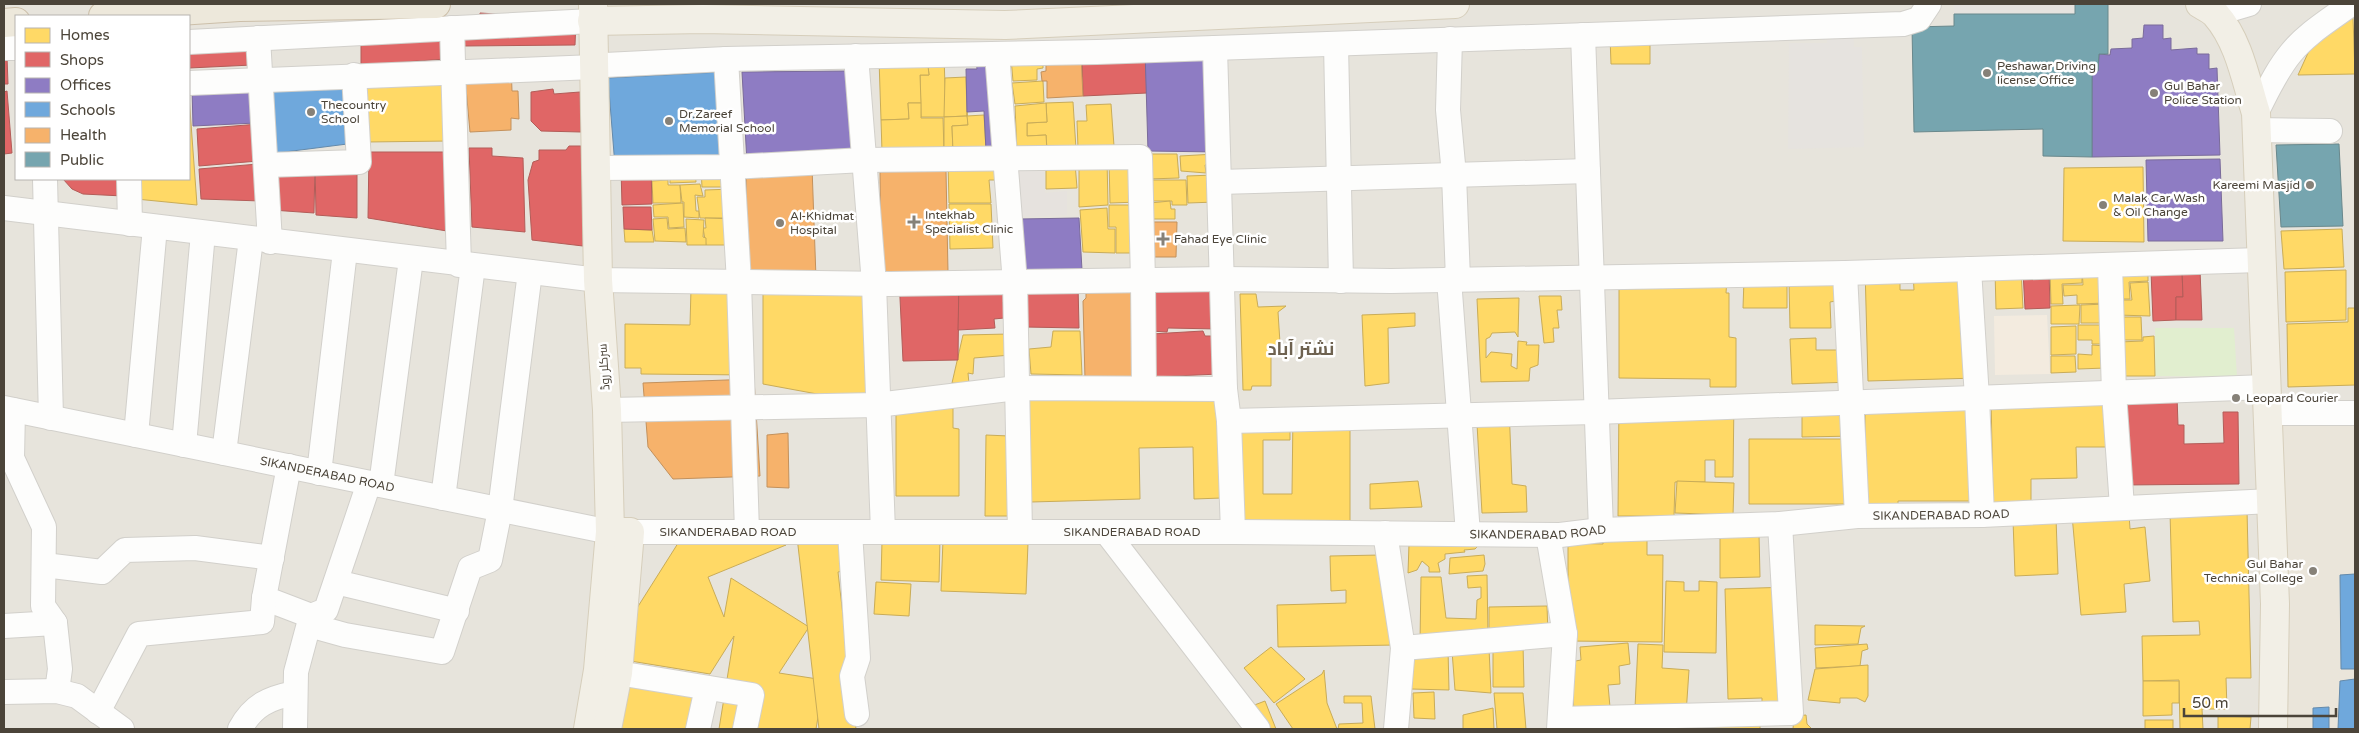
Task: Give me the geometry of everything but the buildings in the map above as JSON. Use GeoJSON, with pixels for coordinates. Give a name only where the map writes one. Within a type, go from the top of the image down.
{"type":"FeatureCollection","features":[{"type":"Feature","properties":{"kind":"highway"},"geometry":{"type":"LineString","coordinates":[[120,15],[240,8],[436,4]]}},
{"type":"Feature","properties":{"kind":"main road"},"geometry":{"type":"LineString","coordinates":[[593,13],[703,19],[1005,25],[1455,4]]}},
{"type":"Feature","properties":{"kind":"main road"},"geometry":{"type":"LineString","coordinates":[[2208,9],[2233,42],[2256,121],[2275,604],[2273,729]]}},
{"type":"Feature","properties":{"kind":"main road","name":"سرکلر روڈ"},"geometry":{"type":"LineString","coordinates":[[588,729],[620,532],[607,410],[598,280],[593,13]]}},
{"type":"Feature","properties":{"kind":"main road"},"geometry":{"type":"LineString","coordinates":[[607,729],[618,673],[620,532]]}},
{"type":"Feature","properties":{"kind":"street"},"geometry":{"type":"LineString","coordinates":[[190,83],[594,68],[605,65],[726,59],[1215,48],[1903,24],[1919,19],[1930,4]]}},
{"type":"Feature","properties":{"kind":"street"},"geometry":{"type":"LineString","coordinates":[[2208,9],[2249,4]]}},
{"type":"Feature","properties":{"kind":"street"},"geometry":{"type":"LineString","coordinates":[[2330,131],[2256,121],[2277,72],[2292,52],[2305,38],[2351,4]]}},
{"type":"Feature","properties":{"kind":"street"},"geometry":{"type":"LineString","coordinates":[[190,42],[452,28],[593,13]]}},
{"type":"Feature","properties":{"kind":"street"},"geometry":{"type":"LineString","coordinates":[[443,498],[466,266],[453,72],[452,28]]}},
{"type":"Feature","properties":{"kind":"street"},"geometry":{"type":"LineString","coordinates":[[1583,35],[1601,530]]}},
{"type":"Feature","properties":{"kind":"street"},"geometry":{"type":"LineString","coordinates":[[224,453],[260,240],[266,165],[258,38]]}},
{"type":"Feature","properties":{"kind":"street"},"geometry":{"type":"LineString","coordinates":[[1450,39],[1448,110],[1454,175],[1453,279],[1459,415],[1468,534]]}},
{"type":"Feature","properties":{"kind":"street"},"geometry":{"type":"LineString","coordinates":[[1336,44],[1341,280]]}},
{"type":"Feature","properties":{"kind":"street"},"geometry":{"type":"LineString","coordinates":[[1215,48],[1225,389],[1229,421],[1233,532]]}},
{"type":"Feature","properties":{"kind":"street"},"geometry":{"type":"LineString","coordinates":[[997,54],[1015,283],[1020,532]]}},
{"type":"Feature","properties":{"kind":"street"},"geometry":{"type":"LineString","coordinates":[[856,56],[874,284],[883,532]]}},
{"type":"Feature","properties":{"kind":"street"},"geometry":{"type":"LineString","coordinates":[[726,59],[740,282],[747,532]]}},
{"type":"Feature","properties":{"kind":"street"},"geometry":{"type":"LineString","coordinates":[[266,165],[358,162],[354,76]]}},
{"type":"Feature","properties":{"kind":"street"},"geometry":{"type":"LineString","coordinates":[[596,168],[732,167],[864,160],[1140,157],[1144,388]]}},
{"type":"Feature","properties":{"kind":"street"},"geometry":{"type":"LineString","coordinates":[[1219,182],[1588,171]]}},
{"type":"Feature","properties":{"kind":"street"},"geometry":{"type":"LineString","coordinates":[[46,180],[51,418]]}},
{"type":"Feature","properties":{"kind":"street"},"geometry":{"type":"LineString","coordinates":[[128,180],[130,224]]}},
{"type":"Feature","properties":{"kind":"street"},"geometry":{"type":"LineString","coordinates":[[4,208],[466,266],[598,280],[874,284],[1453,279],[1845,273],[2260,260]]}},
{"type":"Feature","properties":{"kind":"street"},"geometry":{"type":"LineString","coordinates":[[136,435],[155,227]]}},
{"type":"Feature","properties":{"kind":"street"},"geometry":{"type":"LineString","coordinates":[[184,445],[203,233]]}},
{"type":"Feature","properties":{"kind":"street"},"geometry":{"type":"LineString","coordinates":[[319,473],[345,251]]}},
{"type":"Feature","properties":{"kind":"street"},"geometry":{"type":"LineString","coordinates":[[295,729],[296,672],[310,620],[326,610],[375,484],[411,259]]}},
{"type":"Feature","properties":{"kind":"street"},"geometry":{"type":"LineString","coordinates":[[2110,264],[2114,392],[2122,507]]}},
{"type":"Feature","properties":{"kind":"street"},"geometry":{"type":"LineString","coordinates":[[1969,269],[1982,515]]}},
{"type":"Feature","properties":{"kind":"street"},"geometry":{"type":"LineString","coordinates":[[264,598],[345,636],[442,652],[470,568],[490,560],[500,510],[530,272]]}},
{"type":"Feature","properties":{"kind":"street"},"geometry":{"type":"LineString","coordinates":[[1845,273],[1857,516]]}},
{"type":"Feature","properties":{"kind":"street"},"geometry":{"type":"LineString","coordinates":[[607,410],[877,405],[1017,388],[1225,389]]}},
{"type":"Feature","properties":{"kind":"street"},"geometry":{"type":"LineString","coordinates":[[1229,421],[1596,412],[2114,392],[2267,400],[2355,413]]}},
{"type":"Feature","properties":{"kind":"street"},"geometry":{"type":"LineString","coordinates":[[9,409],[8,444],[12,458],[44,527],[43,606],[55,623],[60,670],[57,691]]}},
{"type":"Feature","properties":{"kind":"street","name":"SIKANDERABAD ROAD"},"geometry":{"type":"LineString","coordinates":[[9,409],[500,510],[620,532],[1233,532],[1548,535],[1601,530],[1780,524],[1857,516],[1982,515],[2272,501]]}},
{"type":"Feature","properties":{"kind":"street"},"geometry":{"type":"LineString","coordinates":[[98,712],[140,634],[262,622],[264,598],[289,466]]}},
{"type":"Feature","properties":{"kind":"street"},"geometry":{"type":"LineString","coordinates":[[4,484],[28,492]]}},
{"type":"Feature","properties":{"kind":"street"},"geometry":{"type":"LineString","coordinates":[[1548,535],[1564,634],[1559,724],[1791,713],[1780,524]]}},
{"type":"Feature","properties":{"kind":"street"},"geometry":{"type":"LineString","coordinates":[[850,532],[858,658],[852,676],[856,714]]}},
{"type":"Feature","properties":{"kind":"street"},"geometry":{"type":"LineString","coordinates":[[1107,533],[1258,729]]}},
{"type":"Feature","properties":{"kind":"street"},"geometry":{"type":"LineString","coordinates":[[1385,534],[1402,648],[1396,729]]}},
{"type":"Feature","properties":{"kind":"street"},"geometry":{"type":"LineString","coordinates":[[44,565],[102,572],[125,550],[195,548],[272,558]]}},
{"type":"Feature","properties":{"kind":"street"},"geometry":{"type":"LineString","coordinates":[[336,582],[457,611]]}},
{"type":"Feature","properties":{"kind":"street"},"geometry":{"type":"LineString","coordinates":[[4,626],[55,623]]}},
{"type":"Feature","properties":{"kind":"street"},"geometry":{"type":"LineString","coordinates":[[1402,648],[1564,634]]}},
{"type":"Feature","properties":{"kind":"street"},"geometry":{"type":"LineString","coordinates":[[618,673],[752,695],[745,729]]}},
{"type":"Feature","properties":{"kind":"street"},"geometry":{"type":"LineString","coordinates":[[698,729],[707,688]]}},
{"type":"Feature","properties":{"kind":"street"},"geometry":{"type":"LineString","coordinates":[[4,692],[57,691],[77,696],[122,729]]}},
{"type":"Feature","properties":{"kind":"street"},"geometry":{"type":"LineString","coordinates":[[240,729],[248,714],[264,702],[276,696],[295,693]]}},
{"type":"Feature","properties":{"kind":"shaded area"},"geometry":{"type":"Polygon","coordinates":[[[4,4],[2355,4],[2355,729],[4,729],[4,4]]]}},
{"type":"Feature","properties":{"kind":"shaded area"},"geometry":{"type":"Polygon","coordinates":[[[1954,4],[2075,4],[2075,14],[1954,14],[1954,4]]]}},
{"type":"Feature","properties":{"kind":"shaded area"},"geometry":{"type":"Polygon","coordinates":[[[1853,30],[1854,47],[1862,47],[1864,147],[1788,149],[1789,43],[1827,43],[1827,31],[1853,30]]]}},
{"type":"Feature","properties":{"kind":"shaded area"},"geometry":{"type":"Polygon","coordinates":[[[1013,167],[1044,167],[1045,193],[1067,191],[1067,215],[1016,217],[1013,167]]]}},
{"type":"Feature","properties":{"kind":"shaded area"},"geometry":{"type":"Polygon","coordinates":[[[2047,315],[2050,374],[1995,375],[1994,316],[2047,315]]]}},
{"type":"Feature","properties":{"kind":"shaded area","name":"Gul Bahar Technical College"},"geometry":{"type":"Polygon","coordinates":[[[2269,413],[2355,413],[2355,729],[2271,729],[2269,413]]]}},
{"type":"Feature","properties":{"kind":"green space"},"geometry":{"type":"Polygon","coordinates":[[[2155,328],[2234,328],[2237,377],[2155,376],[2155,328]]]}},
{"type":"Feature","properties":{"kind":"place","name":"Peshawar Driving license Office"},"geometry":{"type":"Point","coordinates":[1987,73]}},
{"type":"Feature","properties":{"kind":"place","name":"Gul Bahar Police Station"},"geometry":{"type":"Point","coordinates":[2154,93]}},
{"type":"Feature","properties":{"kind":"place","name":"Thecountry School"},"geometry":{"type":"Point","coordinates":[311,112]}},
{"type":"Feature","properties":{"kind":"place","name":"Dr.Zareef Memorial School"},"geometry":{"type":"Point","coordinates":[669,121]}},
{"type":"Feature","properties":{"kind":"place","name":"Kareemi Masjid"},"geometry":{"type":"Point","coordinates":[2310,185]}},
{"type":"Feature","properties":{"kind":"place","name":"Malak Car Wash & Oil Change"},"geometry":{"type":"Point","coordinates":[2103,205]}},
{"type":"Feature","properties":{"kind":"place","name":"Intekhab Specialist Clinic"},"geometry":{"type":"Point","coordinates":[914,222]}},
{"type":"Feature","properties":{"kind":"place","name":"Al-Khidmat Hospital"},"geometry":{"type":"Point","coordinates":[780,223]}},
{"type":"Feature","properties":{"kind":"place","name":"Fahad Eye Clinic"},"geometry":{"type":"Point","coordinates":[1163,239]}},
{"type":"Feature","properties":{"kind":"place","name":"Leopard Courier"},"geometry":{"type":"Point","coordinates":[2236,398]}},
{"type":"Feature","properties":{"kind":"place","name":"Gul Bahar Technical College"},"geometry":{"type":"Point","coordinates":[2313,571]}},
{"type":"Feature","properties":{"kind":"district","name":"نشتر آباد"},"geometry":{"type":"Point","coordinates":[1301,349]}}]}
